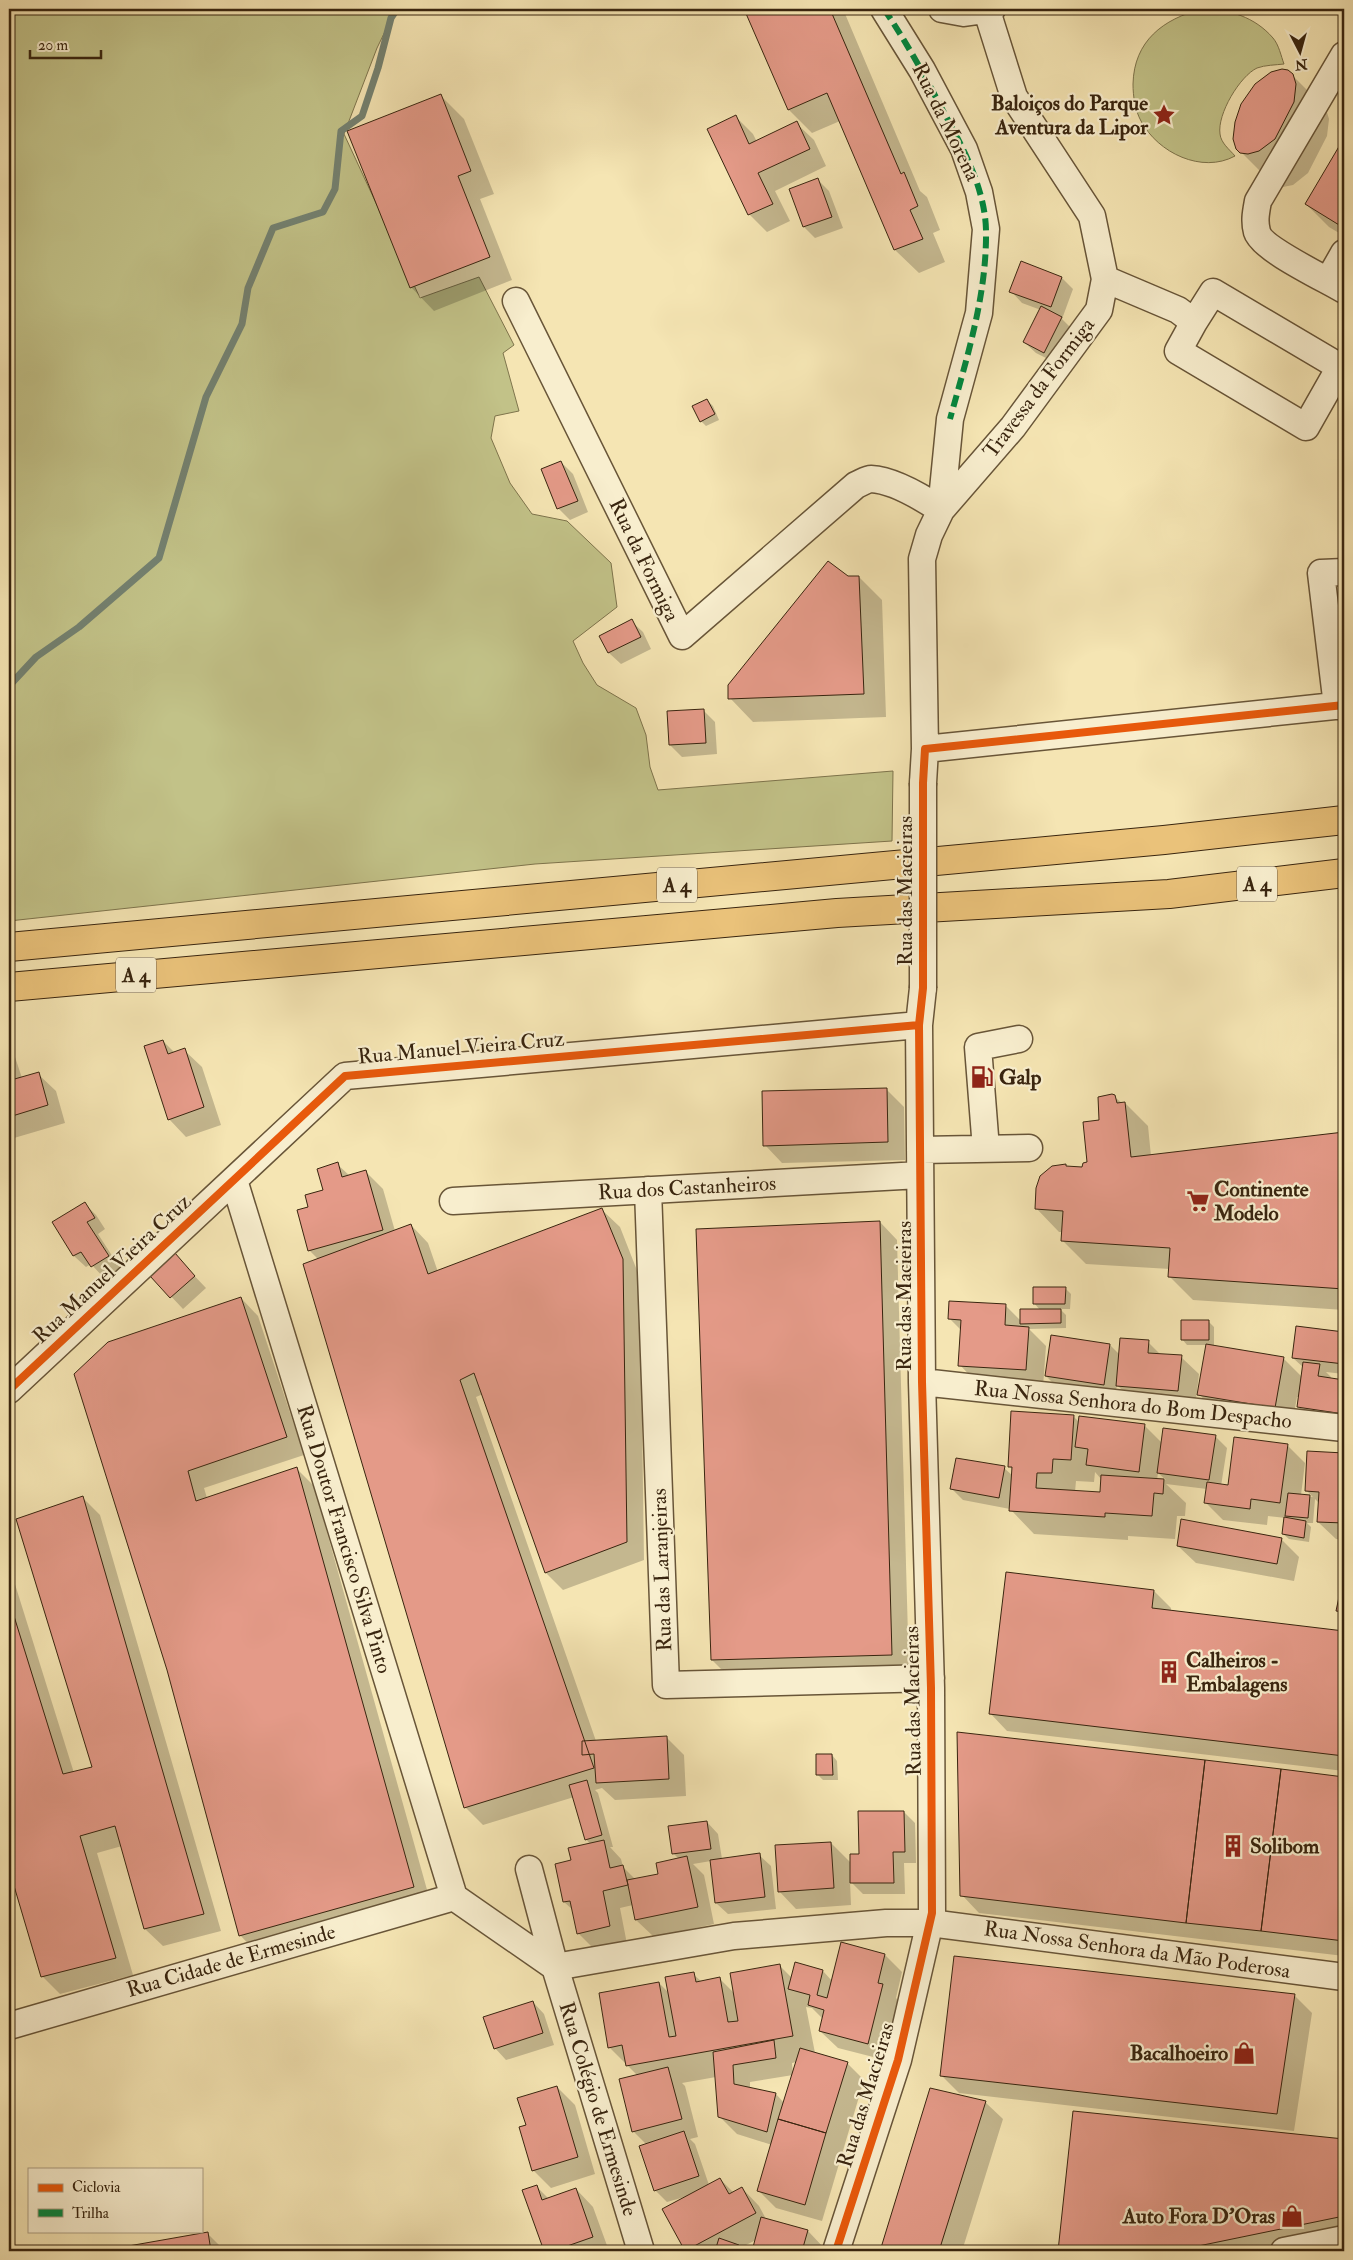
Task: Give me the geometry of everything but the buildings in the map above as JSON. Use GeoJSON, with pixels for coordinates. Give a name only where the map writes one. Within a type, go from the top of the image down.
{"type":"FeatureCollection","features":[{"type":"Feature","properties":{"kind":"highway","name":"A 4"},"geometry":{"type":"LineString","coordinates":[[9,947],[1164,840],[1344,820]]}},
{"type":"Feature","properties":{"kind":"highway","name":"A 4"},"geometry":{"type":"LineString","coordinates":[[9,987],[836,913],[1169,894],[1344,874]]}},
{"type":"Feature","properties":{"kind":"street","name":"Rua da Morena"},"geometry":{"type":"LineString","coordinates":[[884,9],[922,70],[964,149],[979,192],[986,229],[979,313],[950,419],[942,510]]}},
{"type":"Feature","properties":{"kind":"street","name":"Travessa da Formiga"},"geometry":{"type":"LineString","coordinates":[[942,9],[964,13],[989,10],[1014,96],[1092,216],[1104,278],[1099,310],[1013,427],[942,510]]}},
{"type":"Feature","properties":{"kind":"street"},"geometry":{"type":"LineString","coordinates":[[1344,55],[1258,201],[1255,218],[1258,234],[1267,246],[1336,285],[1344,253]]}},
{"type":"Feature","properties":{"kind":"street"},"geometry":{"type":"LineString","coordinates":[[1104,278],[1178,310],[1194,322]]}},
{"type":"Feature","properties":{"kind":"street"},"geometry":{"type":"LineString","coordinates":[[1213,292],[1340,367],[1306,427],[1178,351],[1194,322],[1213,292]]}},
{"type":"Feature","properties":{"kind":"street","name":"Rua da Formiga"},"geometry":{"type":"LineString","coordinates":[[516,301],[682,636],[856,484],[870,479],[892,485],[918,495],[942,510]]}},
{"type":"Feature","properties":{"kind":"street"},"geometry":{"type":"LineString","coordinates":[[942,510],[929,535],[922,559],[925,749],[1341,706],[1321,573],[1344,572]]}},
{"type":"Feature","properties":{"kind":"street","name":"Rua das Macieiras"},"geometry":{"type":"LineString","coordinates":[[836,2251],[898,2060],[932,1913],[931,1678],[922,1382],[919,1025],[923,988],[923,783],[925,749]]}},
{"type":"Feature","properties":{"kind":"street","name":"Rua Manuel Vieira Cruz"},"geometry":{"type":"LineString","coordinates":[[9,1390],[345,1076],[919,1025]]}},
{"type":"Feature","properties":{"kind":"street"},"geometry":{"type":"LineString","coordinates":[[986,1149],[978,1047],[1019,1039]]}},
{"type":"Feature","properties":{"kind":"street","name":"Rua dos Castanheiros"},"geometry":{"type":"LineString","coordinates":[[454,1200],[648,1190],[920,1163],[986,1149],[1029,1148]]}},
{"type":"Feature","properties":{"kind":"street","name":"Rua Doutor Francisco Silva Pinto"},"geometry":{"type":"LineString","coordinates":[[234,1180],[454,1897]]}},
{"type":"Feature","properties":{"kind":"street","name":"Rua das Laranjeiras"},"geometry":{"type":"LineString","coordinates":[[648,1190],[666,1685],[931,1678]]}},
{"type":"Feature","properties":{"kind":"street","name":"Rua Nossa Senhora do Bom Despacho"},"geometry":{"type":"LineString","coordinates":[[922,1382],[1344,1428]]}},
{"type":"Feature","properties":{"kind":"street","name":"Rua Colégio de Ermesinde"},"geometry":{"type":"LineString","coordinates":[[528,1869],[554,1967],[642,2251]]}},
{"type":"Feature","properties":{"kind":"street"},"geometry":{"type":"LineString","coordinates":[[454,1897],[554,1967]]}},
{"type":"Feature","properties":{"kind":"street","name":"Rua Cidade de Ermesinde"},"geometry":{"type":"LineString","coordinates":[[9,2026],[454,1897]]}},
{"type":"Feature","properties":{"kind":"street","name":"Rua Nossa Senhora da Mão Poderosa"},"geometry":{"type":"LineString","coordinates":[[554,1967],[734,1936],[886,1923],[930,1923],[1344,1977]]}},
{"type":"Feature","properties":{"kind":"street"},"geometry":{"type":"LineString","coordinates":[[1284,2251],[1344,2239]]}},
{"type":"Feature","properties":{"kind":"green space"},"geometry":{"type":"Polygon","coordinates":[[[9,9],[396,9],[377,48],[344,134],[420,298],[479,277],[514,345],[503,353],[519,411],[495,416],[491,438],[510,483],[532,514],[567,521],[611,563],[617,607],[573,641],[583,663],[597,685],[636,708],[646,735],[650,767],[658,790],[893,771],[892,841],[535,864],[9,921],[9,9]]]}},
{"type":"Feature","properties":{"kind":"green space"},"geometry":{"type":"Polygon","coordinates":[[[1202,9],[1232,13],[1258,25],[1275,41],[1284,64],[1257,68],[1250,72],[1237,87],[1226,106],[1220,126],[1222,140],[1235,156],[1209,163],[1182,157],[1158,142],[1139,117],[1133,89],[1135,69],[1139,56],[1153,34],[1175,19],[1202,9]]]}},
{"type":"Feature","properties":{"kind":"waterway"},"geometry":{"type":"LineString","coordinates":[[9,686],[36,657],[79,627],[159,558],[206,397],[242,324],[248,288],[273,228],[323,212],[335,189],[341,131],[362,116],[378,68],[391,18],[397,9]]}},
{"type":"Feature","properties":{"kind":"marked path"},"geometry":{"type":"LineString","coordinates":[[884,9],[921,70],[964,151],[977,182],[985,214],[985,254],[980,302],[950,419]]}},
{"type":"Feature","properties":{"kind":"cycle path"},"geometry":{"type":"LineString","coordinates":[[836,2251],[898,2060],[932,1913],[931,1688],[922,1382],[919,1025],[923,988],[923,783],[925,749],[1344,705]]}},
{"type":"Feature","properties":{"kind":"cycle path"},"geometry":{"type":"LineString","coordinates":[[9,1390],[345,1076],[919,1025]]}},
{"type":"Feature","properties":{"kind":"place","name":"Baloiços do Parque Aventura da Lipor"},"geometry":{"type":"Point","coordinates":[1164,115]}},
{"type":"Feature","properties":{"kind":"place","name":"Galp"},"geometry":{"type":"Point","coordinates":[982,1077]}},
{"type":"Feature","properties":{"kind":"place","name":"Continente Modelo"},"geometry":{"type":"Point","coordinates":[1198,1201]}},
{"type":"Feature","properties":{"kind":"place","name":"Calheiros - Embalagens"},"geometry":{"type":"Point","coordinates":[1169,1672]}},
{"type":"Feature","properties":{"kind":"place","name":"Solibom"},"geometry":{"type":"Point","coordinates":[1233,1846]}},
{"type":"Feature","properties":{"kind":"place","name":"Bacalhoeiro"},"geometry":{"type":"Point","coordinates":[1244,2053]}},
{"type":"Feature","properties":{"kind":"place","name":"Auto Fora D'Oras"},"geometry":{"type":"Point","coordinates":[1292,2216]}}]}
